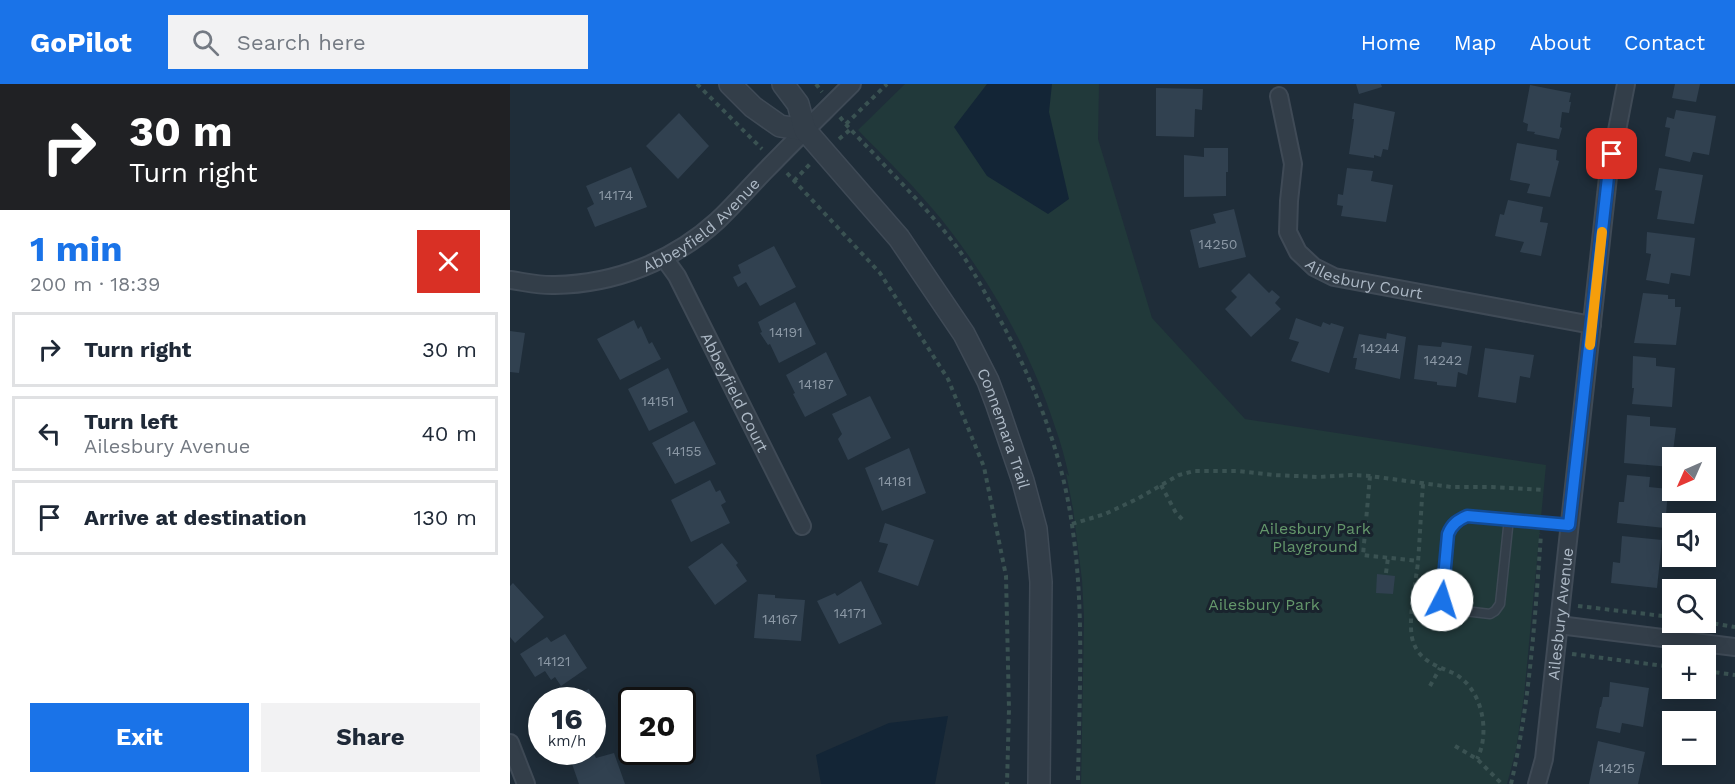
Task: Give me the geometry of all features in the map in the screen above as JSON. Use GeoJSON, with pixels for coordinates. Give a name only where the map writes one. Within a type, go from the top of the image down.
{"type":"FeatureCollection","features":[{"type":"Feature","properties":{"kind":"street"},"geometry":{"type":"LineString","coordinates":[[730,84],[753,107],[780,126],[805,130]]}},
{"type":"Feature","properties":{"kind":"street","name":"Connemara Trail"},"geometry":{"type":"LineString","coordinates":[[783,84],[798,104],[805,130],[899,238],[964,333],[988,381],[997,405],[1023,481],[1036,529],[1041,582],[1039,784]]}},
{"type":"Feature","properties":{"kind":"street","name":"Abbeyfield Avenue"},"geometry":{"type":"LineString","coordinates":[[510,280],[554,285],[592,282],[629,273],[664,258],[696,238],[718,220],[852,84]]}},
{"type":"Feature","properties":{"kind":"street","name":"Ailesbury Avenue"},"geometry":{"type":"LineString","coordinates":[[1537,784],[1544,759],[1608,177],[1626,84]]}},
{"type":"Feature","properties":{"kind":"street","name":"Ailesbury Court"},"geometry":{"type":"LineString","coordinates":[[1279,96],[1293,164],[1288,201],[1288,232],[1298,252],[1314,267],[1334,277],[1592,325]]}},
{"type":"Feature","properties":{"kind":"street","name":"Abbeyfield Court"},"geometry":{"type":"LineString","coordinates":[[664,258],[677,276],[802,526]]}},
{"type":"Feature","properties":{"kind":"street"},"geometry":{"type":"LineString","coordinates":[[1559,625],[1735,647]]}},
{"type":"Feature","properties":{"kind":"street"},"geometry":{"type":"LineString","coordinates":[[510,743],[526,784]]}},
{"type":"Feature","properties":{"kind":"lane"},"geometry":{"type":"LineString","coordinates":[[1509,518],[1500,604],[1490,614],[1448,609],[1442,600],[1448,534],[1458,520],[1467,516],[1509,518],[1569,525]]}},
{"type":"Feature","properties":{"kind":"path"},"geometry":{"type":"LineString","coordinates":[[697,84],[792,179],[880,273],[948,379],[984,467],[1006,576],[1009,709],[1007,784]]}},
{"type":"Feature","properties":{"kind":"path"},"geometry":{"type":"LineString","coordinates":[[846,124],[887,84]]}},
{"type":"Feature","properties":{"kind":"path"},"geometry":{"type":"LineString","coordinates":[[1072,524],[1105,514],[1186,473],[1212,470],[1302,476],[1370,476],[1451,487],[1492,486],[1545,490]]}},
{"type":"Feature","properties":{"kind":"path"},"geometry":{"type":"LineString","coordinates":[[1370,476],[1364,555],[1418,561]]}},
{"type":"Feature","properties":{"kind":"path"},"geometry":{"type":"LineString","coordinates":[[1423,484],[1411,622],[1412,638],[1419,654],[1440,668],[1454,673],[1475,696],[1483,722],[1480,753],[1477,759]]}},
{"type":"Feature","properties":{"kind":"path"},"geometry":{"type":"LineString","coordinates":[[1161,485],[1176,513],[1183,520]]}},
{"type":"Feature","properties":{"kind":"path"},"geometry":{"type":"LineString","coordinates":[[1510,784],[1525,711],[1542,522]]}},
{"type":"Feature","properties":{"kind":"path"},"geometry":{"type":"LineString","coordinates":[[1386,573],[1388,558]]}},
{"type":"Feature","properties":{"kind":"path"},"geometry":{"type":"LineString","coordinates":[[1586,607],[1662,616]]}},
{"type":"Feature","properties":{"kind":"path"},"geometry":{"type":"LineString","coordinates":[[1716,624],[1735,627]]}},
{"type":"Feature","properties":{"kind":"path"},"geometry":{"type":"LineString","coordinates":[[1531,648],[1662,666]]}},
{"type":"Feature","properties":{"kind":"path"},"geometry":{"type":"LineString","coordinates":[[1430,687],[1440,668]]}},
{"type":"Feature","properties":{"kind":"path"},"geometry":{"type":"LineString","coordinates":[[1716,672],[1735,675]]}},
{"type":"Feature","properties":{"kind":"path"},"geometry":{"type":"LineString","coordinates":[[1455,746],[1477,759],[1502,784]]}},
{"type":"Feature","properties":{"kind":"green space","name":"Ailesbury Park"},"geometry":{"type":"Polygon","coordinates":[[[905,84],[1099,84],[1098,139],[1152,318],[1245,419],[1546,465],[1524,696],[1516,750],[1507,784],[1081,784],[1084,618],[1082,580],[1066,463],[1034,372],[993,293],[942,220],[858,130],[905,84]]]}},
{"type":"Feature","properties":{"kind":"water"},"geometry":{"type":"Polygon","coordinates":[[[987,84],[1052,84],[1049,112],[1069,199],[1048,214],[987,176],[954,127],[987,84]]]}},
{"type":"Feature","properties":{"kind":"water"},"geometry":{"type":"Polygon","coordinates":[[[948,716],[935,784],[821,784],[816,755],[889,723],[948,716]]]}},
{"type":"Feature","properties":{"kind":"building"},"geometry":{"type":"Polygon","coordinates":[[[1356,84],[1381,84],[1382,87],[1359,94],[1356,84]]]}},
{"type":"Feature","properties":{"kind":"building"},"geometry":{"type":"Polygon","coordinates":[[[1675,84],[1700,84],[1696,102],[1672,98],[1675,84]]]}},
{"type":"Feature","properties":{"kind":"building"},"geometry":{"type":"Polygon","coordinates":[[[1530,85],[1571,93],[1569,113],[1562,112],[1559,139],[1527,131],[1528,124],[1523,122],[1530,85]]]}},
{"type":"Feature","properties":{"kind":"building"},"geometry":{"type":"Polygon","coordinates":[[[1156,88],[1203,89],[1202,110],[1195,109],[1194,137],[1156,136],[1156,88]]]}},
{"type":"Feature","properties":{"kind":"building"},"geometry":{"type":"Polygon","coordinates":[[[1354,103],[1395,112],[1388,150],[1383,149],[1381,157],[1349,154],[1354,103]]]}},
{"type":"Feature","properties":{"kind":"building"},"geometry":{"type":"Polygon","coordinates":[[[1676,110],[1716,116],[1709,155],[1693,152],[1690,162],[1665,156],[1670,128],[1665,127],[1667,117],[1674,119],[1676,110]]]}},
{"type":"Feature","properties":{"kind":"building"},"geometry":{"type":"Polygon","coordinates":[[[679,113],[709,146],[678,179],[646,146],[679,113]]]}},
{"type":"Feature","properties":{"kind":"building"},"geometry":{"type":"Polygon","coordinates":[[[1517,143],[1557,150],[1556,160],[1559,161],[1550,197],[1527,193],[1530,184],[1510,180],[1517,143]]]}},
{"type":"Feature","properties":{"kind":"building"},"geometry":{"type":"Polygon","coordinates":[[[1204,148],[1228,148],[1226,196],[1184,197],[1184,155],[1204,157],[1204,148]]]}},
{"type":"Feature","properties":{"kind":"building"},"geometry":{"type":"Polygon","coordinates":[[[631,167],[647,207],[595,227],[587,208],[594,204],[586,186],[631,167]]]}},
{"type":"Feature","properties":{"kind":"building"},"geometry":{"type":"Polygon","coordinates":[[[1347,168],[1373,171],[1371,181],[1393,185],[1386,222],[1341,216],[1343,206],[1337,205],[1338,194],[1343,195],[1347,168]]]}},
{"type":"Feature","properties":{"kind":"building"},"geometry":{"type":"Polygon","coordinates":[[[1659,168],[1703,175],[1694,224],[1657,219],[1662,191],[1655,190],[1659,168]]]}},
{"type":"Feature","properties":{"kind":"building"},"geometry":{"type":"Polygon","coordinates":[[[1508,200],[1543,207],[1540,222],[1548,223],[1541,256],[1520,252],[1524,242],[1495,236],[1500,214],[1504,215],[1508,200]]]}},
{"type":"Feature","properties":{"kind":"building"},"geometry":{"type":"Polygon","coordinates":[[[1234,209],[1246,257],[1199,268],[1190,230],[1216,223],[1213,214],[1234,209]]]}},
{"type":"Feature","properties":{"kind":"building"},"geometry":{"type":"Polygon","coordinates":[[[1647,232],[1695,238],[1690,276],[1671,273],[1669,284],[1646,280],[1651,254],[1646,253],[1647,232]]]}},
{"type":"Feature","properties":{"kind":"building"},"geometry":{"type":"Polygon","coordinates":[[[774,246],[796,287],[760,306],[746,282],[738,287],[733,277],[741,273],[738,265],[774,246]]]}},
{"type":"Feature","properties":{"kind":"building"},"geometry":{"type":"Polygon","coordinates":[[[1249,273],[1269,293],[1272,290],[1280,297],[1275,303],[1281,309],[1251,337],[1225,309],[1237,297],[1231,291],[1249,273]]]}},
{"type":"Feature","properties":{"kind":"building"},"geometry":{"type":"Polygon","coordinates":[[[1643,293],[1668,295],[1668,299],[1675,299],[1675,307],[1681,307],[1676,345],[1634,343],[1643,293]]]}},
{"type":"Feature","properties":{"kind":"building"},"geometry":{"type":"Polygon","coordinates":[[[795,302],[816,344],[779,363],[770,344],[768,345],[760,333],[762,332],[758,322],[795,302]]]}},
{"type":"Feature","properties":{"kind":"building"},"geometry":{"type":"Polygon","coordinates":[[[1296,318],[1321,327],[1323,322],[1344,327],[1329,373],[1291,361],[1299,342],[1289,339],[1296,318]]]}},
{"type":"Feature","properties":{"kind":"building"},"geometry":{"type":"Polygon","coordinates":[[[634,320],[638,329],[641,326],[649,344],[652,342],[661,359],[620,380],[597,339],[634,320]]]}},
{"type":"Feature","properties":{"kind":"building"},"geometry":{"type":"Polygon","coordinates":[[[510,331],[525,333],[519,373],[510,372],[510,331]]]}},
{"type":"Feature","properties":{"kind":"building"},"geometry":{"type":"Polygon","coordinates":[[[1387,333],[1406,337],[1400,379],[1355,369],[1357,358],[1353,358],[1359,334],[1386,339],[1387,333]]]}},
{"type":"Feature","properties":{"kind":"building"},"geometry":{"type":"Polygon","coordinates":[[[1442,342],[1472,346],[1467,375],[1458,372],[1456,387],[1414,379],[1418,345],[1441,347],[1442,342]]]}},
{"type":"Feature","properties":{"kind":"building"},"geometry":{"type":"Polygon","coordinates":[[[1485,348],[1534,355],[1530,378],[1520,376],[1516,403],[1478,397],[1485,348]]]}},
{"type":"Feature","properties":{"kind":"building"},"geometry":{"type":"Polygon","coordinates":[[[826,352],[847,395],[805,417],[786,375],[826,352]]]}},
{"type":"Feature","properties":{"kind":"building"},"geometry":{"type":"Polygon","coordinates":[[[1633,356],[1656,358],[1656,366],[1675,368],[1672,407],[1632,404],[1633,356]]]}},
{"type":"Feature","properties":{"kind":"building"},"geometry":{"type":"Polygon","coordinates":[[[668,368],[688,412],[649,431],[628,389],[668,368]]]}},
{"type":"Feature","properties":{"kind":"building"},"geometry":{"type":"Polygon","coordinates":[[[870,396],[891,438],[848,460],[838,439],[842,434],[832,414],[870,396]]]}},
{"type":"Feature","properties":{"kind":"building"},"geometry":{"type":"Polygon","coordinates":[[[1627,415],[1650,417],[1650,426],[1676,428],[1674,447],[1662,447],[1662,466],[1624,463],[1627,415]]]}},
{"type":"Feature","properties":{"kind":"building"},"geometry":{"type":"Polygon","coordinates":[[[694,421],[716,464],[675,484],[652,443],[694,421]]]}},
{"type":"Feature","properties":{"kind":"building"},"geometry":{"type":"Polygon","coordinates":[[[909,448],[926,493],[882,511],[865,468],[909,448]]]}},
{"type":"Feature","properties":{"kind":"building"},"geometry":{"type":"Polygon","coordinates":[[[1627,475],[1650,477],[1649,487],[1662,488],[1662,501],[1667,501],[1666,513],[1662,513],[1662,528],[1617,523],[1619,502],[1624,502],[1627,475]]]}},
{"type":"Feature","properties":{"kind":"building"},"geometry":{"type":"Polygon","coordinates":[[[710,480],[716,492],[720,490],[726,502],[721,505],[730,523],[691,542],[671,500],[710,480]]]}},
{"type":"Feature","properties":{"kind":"building"},"geometry":{"type":"Polygon","coordinates":[[[885,523],[934,540],[918,586],[878,572],[888,544],[879,542],[885,523]]]}},
{"type":"Feature","properties":{"kind":"building"},"geometry":{"type":"Polygon","coordinates":[[[1622,536],[1662,540],[1657,588],[1611,583],[1613,562],[1620,563],[1622,536]]]}},
{"type":"Feature","properties":{"kind":"building"},"geometry":{"type":"Polygon","coordinates":[[[722,543],[738,563],[736,565],[747,581],[715,605],[688,567],[722,543]]]}},
{"type":"Feature","properties":{"kind":"building"},"geometry":{"type":"Polygon","coordinates":[[[1377,574],[1395,576],[1393,594],[1376,593],[1377,574]]]}},
{"type":"Feature","properties":{"kind":"building"},"geometry":{"type":"Polygon","coordinates":[[[861,581],[882,624],[839,644],[817,601],[835,593],[837,596],[861,581]]]}},
{"type":"Feature","properties":{"kind":"building"},"geometry":{"type":"Polygon","coordinates":[[[513,583],[544,617],[515,643],[510,637],[510,586],[513,583]]]}},
{"type":"Feature","properties":{"kind":"building"},"geometry":{"type":"Polygon","coordinates":[[[758,594],[775,595],[775,598],[805,600],[801,641],[754,638],[758,594]]]}},
{"type":"Feature","properties":{"kind":"building"},"geometry":{"type":"Polygon","coordinates":[[[565,634],[587,668],[561,686],[555,677],[551,680],[545,671],[535,677],[520,654],[547,637],[551,642],[565,634]]]}},
{"type":"Feature","properties":{"kind":"building"},"geometry":{"type":"Polygon","coordinates":[[[1610,682],[1649,688],[1643,727],[1622,723],[1620,733],[1596,728],[1603,697],[1609,697],[1610,682]]]}},
{"type":"Feature","properties":{"kind":"building"},"geometry":{"type":"Polygon","coordinates":[[[1598,741],[1645,752],[1638,784],[1589,784],[1598,741]]]}},
{"type":"Feature","properties":{"kind":"building"},"geometry":{"type":"Polygon","coordinates":[[[614,753],[625,784],[579,784],[572,765],[606,765],[606,755],[614,753]]]}},
{"type":"Feature","properties":{"kind":"slow traffic"},"geometry":{"type":"LineString","coordinates":[[1590,345],[1602,232]]}},
{"type":"Feature","properties":{"kind":"route"},"geometry":{"type":"LineString","coordinates":[[1442,600],[1448,534],[1458,520],[1467,516],[1569,525],[1612,154]]}},
{"type":"Feature","properties":{"kind":"park label","name":"Ailesbury Park Playground"},"geometry":{"type":"Point","coordinates":[1315,537]}}]}
